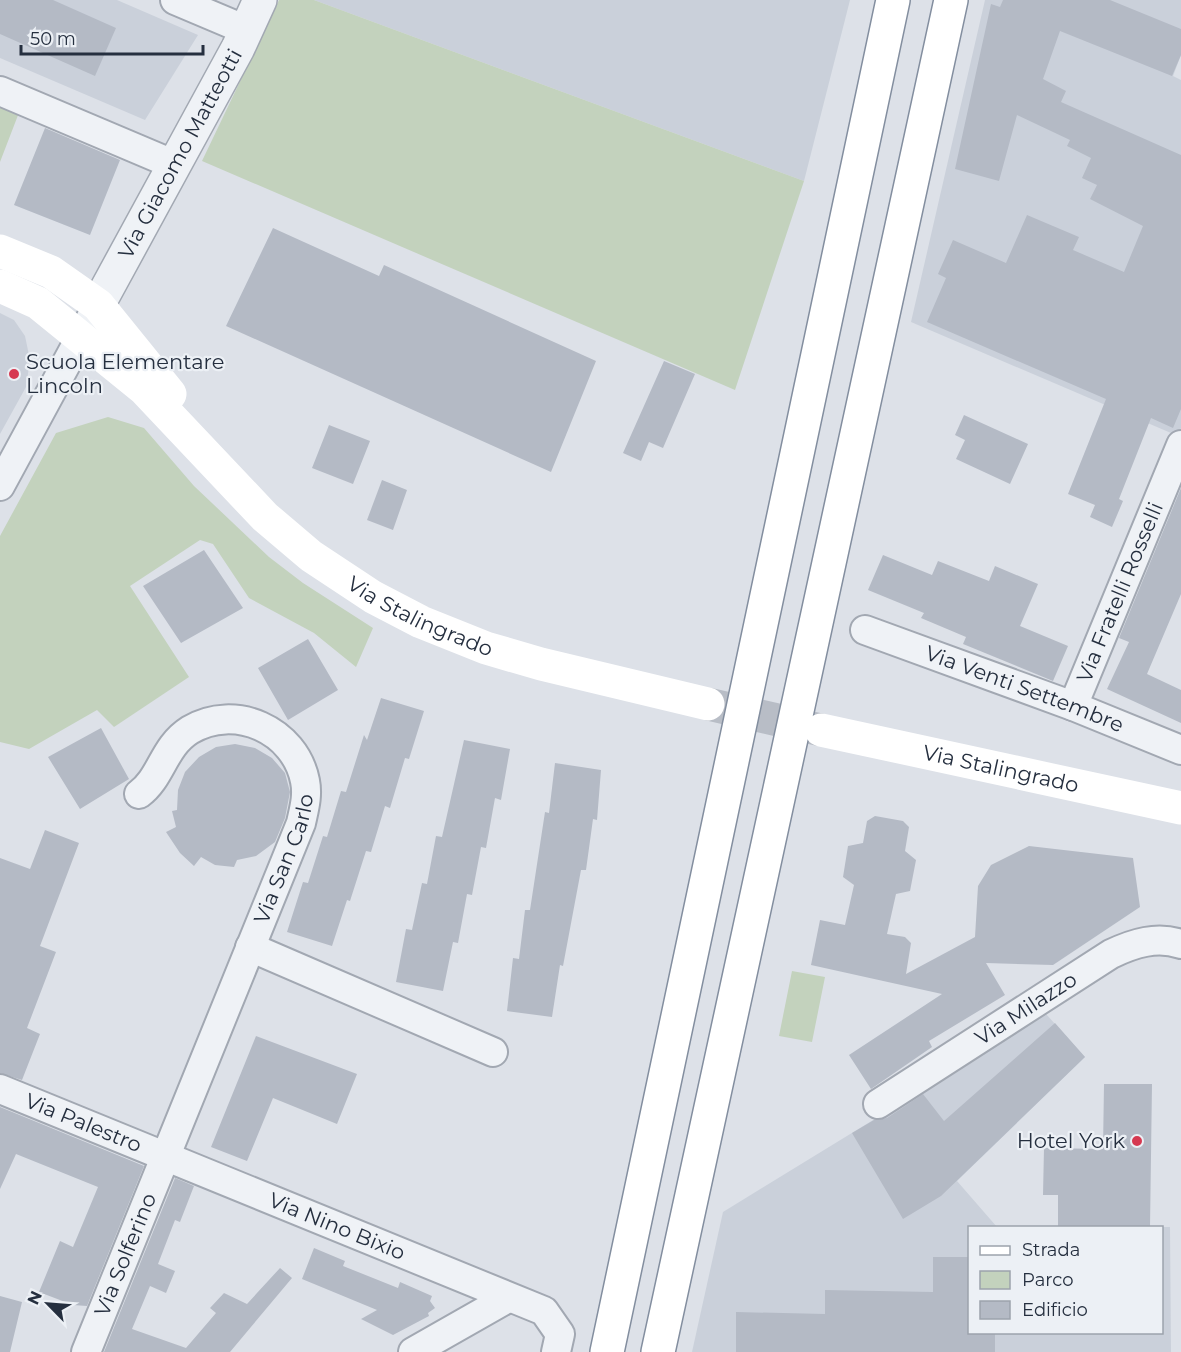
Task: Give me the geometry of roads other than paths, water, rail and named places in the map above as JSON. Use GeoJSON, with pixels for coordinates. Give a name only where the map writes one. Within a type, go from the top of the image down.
{"type":"FeatureCollection","features":[{"type":"Feature","properties":{"kind":"main road"},"geometry":{"type":"LineString","coordinates":[[607,1352],[894,0]]}},
{"type":"Feature","properties":{"kind":"main road"},"geometry":{"type":"LineString","coordinates":[[658,1352],[951,0]]}},
{"type":"Feature","properties":{"kind":"main road","name":"Via Stalingrado"},"geometry":{"type":"LineString","coordinates":[[0,251],[51,272],[98,305],[179,406],[188,433]]}},
{"type":"Feature","properties":{"kind":"main road","name":"Via Stalingrado"},"geometry":{"type":"LineString","coordinates":[[0,286],[38,303],[144,389],[188,433],[251,503],[289,538],[373,597],[421,622],[486,648],[540,664],[708,704]]}},
{"type":"Feature","properties":{"kind":"main road","name":"Via Stalingrado"},"geometry":{"type":"LineString","coordinates":[[821,730],[1181,808]]}},
{"type":"Feature","properties":{"kind":"street"},"geometry":{"type":"LineString","coordinates":[[175,0],[200,6],[246,30]]}},
{"type":"Feature","properties":{"kind":"street","name":"Via Giacomo Matteotti"},"geometry":{"type":"LineString","coordinates":[[98,305],[175,165],[260,0]]}},
{"type":"Feature","properties":{"kind":"street"},"geometry":{"type":"LineString","coordinates":[[0,91],[175,165]]}},
{"type":"Feature","properties":{"kind":"street"},"geometry":{"type":"LineString","coordinates":[[0,486],[98,305]]}},
{"type":"Feature","properties":{"kind":"street","name":"Via Fratelli Rosselli"},"geometry":{"type":"LineString","coordinates":[[1073,706],[1181,446]]}},
{"type":"Feature","properties":{"kind":"street","name":"Via Venti Settembre"},"geometry":{"type":"LineString","coordinates":[[865,630],[1073,706],[1181,750]]}},
{"type":"Feature","properties":{"kind":"street","name":"Via San Carlo"},"geometry":{"type":"LineString","coordinates":[[139,794],[153,781],[164,756],[177,741],[188,731],[213,721],[242,720],[256,723],[272,731],[294,754],[306,784],[301,823],[166,1157]]}},
{"type":"Feature","properties":{"kind":"street","name":"Via Milazzo"},"geometry":{"type":"LineString","coordinates":[[878,1104],[1112,954],[1145,941],[1168,941],[1181,944]]}},
{"type":"Feature","properties":{"kind":"street","name":"Via San Carlo"},"geometry":{"type":"LineString","coordinates":[[250,947],[493,1052]]}},
{"type":"Feature","properties":{"kind":"street","name":"Via Palestro"},"geometry":{"type":"LineString","coordinates":[[0,1089],[166,1157]]}},
{"type":"Feature","properties":{"kind":"street","name":"Via Nino Bixio"},"geometry":{"type":"LineString","coordinates":[[166,1157],[544,1311],[560,1334],[556,1352]]}},
{"type":"Feature","properties":{"kind":"street","name":"Via Solferino"},"geometry":{"type":"LineString","coordinates":[[86,1352],[166,1157]]}},
{"type":"Feature","properties":{"kind":"street"},"geometry":{"type":"LineString","coordinates":[[413,1352],[508,1298]]}},
{"type":"Feature","properties":{"kind":"tunnel"},"geometry":{"type":"LineString","coordinates":[[708,704],[821,730]]}},
{"type":"Feature","properties":{"kind":"place","name":"Scuola Elementare Lincoln"},"geometry":{"type":"Point","coordinates":[14,374]}},
{"type":"Feature","properties":{"kind":"place","name":"Hotel York"},"geometry":{"type":"Point","coordinates":[1137,1141]}}]}
